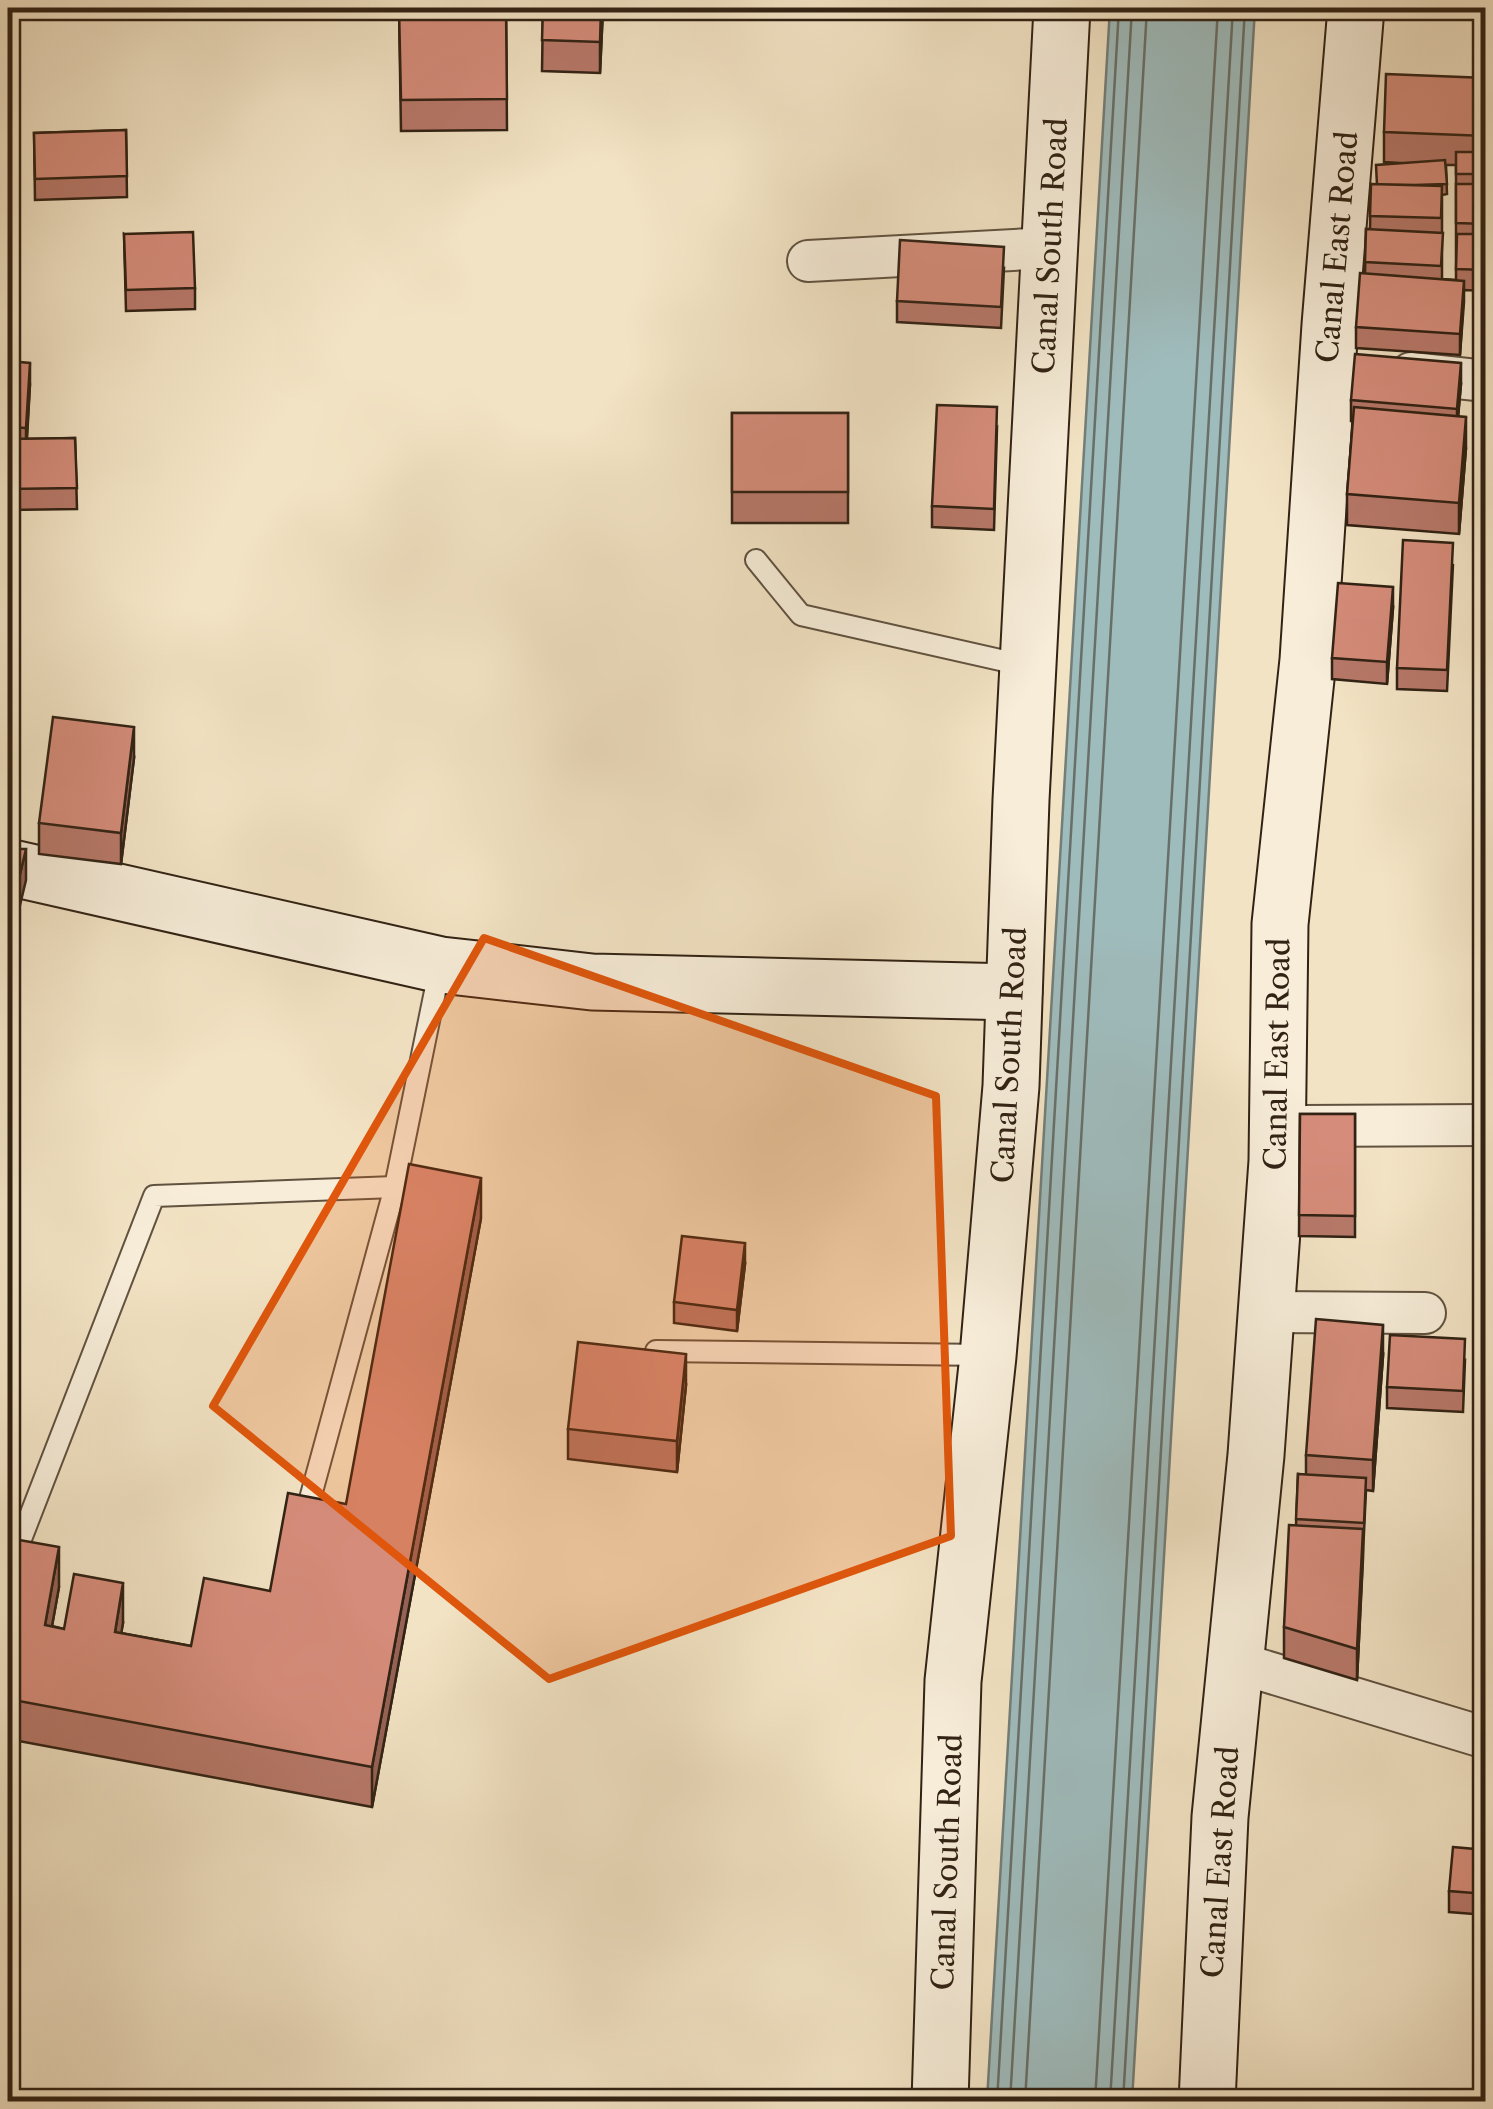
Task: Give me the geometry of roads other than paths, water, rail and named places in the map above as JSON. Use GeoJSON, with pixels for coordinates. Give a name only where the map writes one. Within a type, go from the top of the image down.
{"type":"FeatureCollection","features":[{"type":"Feature","properties":{"kind":"street","name":"Canal South Road"},"geometry":{"type":"LineString","coordinates":[[940,2102],[953,1681],[988,1356],[1011,1086],[1062,8]]}},
{"type":"Feature","properties":{"kind":"street","name":"Canal East Road"},"geometry":{"type":"LineString","coordinates":[[1207,2102],[1220,1817],[1256,1455],[1278,1126],[1280,924],[1308,660],[1327,363],[1370,92],[1356,8]]}},
{"type":"Feature","properties":{"kind":"street"},"geometry":{"type":"LineString","coordinates":[[808,261],[1049,248]]}},
{"type":"Feature","properties":{"kind":"street"},"geometry":{"type":"LineString","coordinates":[[1327,363],[1486,381]]}},
{"type":"Feature","properties":{"kind":"street"},"geometry":{"type":"LineString","coordinates":[[8,867],[441,964],[592,982],[1014,992]]}},
{"type":"Feature","properties":{"kind":"street"},"geometry":{"type":"LineString","coordinates":[[1278,1126],[1486,1125]]}},
{"type":"Feature","properties":{"kind":"street"},"geometry":{"type":"LineString","coordinates":[[1266,1312],[1425,1313]]}},
{"type":"Feature","properties":{"kind":"street"},"geometry":{"type":"LineString","coordinates":[[1235,1662],[1486,1738]]}},
{"type":"Feature","properties":{"kind":"lane"},"geometry":{"type":"LineString","coordinates":[[756,560],[800,615],[1028,666]]}},
{"type":"Feature","properties":{"kind":"lane"},"geometry":{"type":"LineString","coordinates":[[304,1522],[396,1187],[441,964]]}},
{"type":"Feature","properties":{"kind":"lane"},"geometry":{"type":"LineString","coordinates":[[16,1552],[154,1196],[396,1187]]}},
{"type":"Feature","properties":{"kind":"lane"},"geometry":{"type":"LineString","coordinates":[[656,1350],[988,1356]]}},
{"type":"Feature","properties":{"kind":"water"},"geometry":{"type":"Polygon","coordinates":[[[1110,8],[1255,8],[1132,2101],[987,2101],[1110,8]]]}}]}
